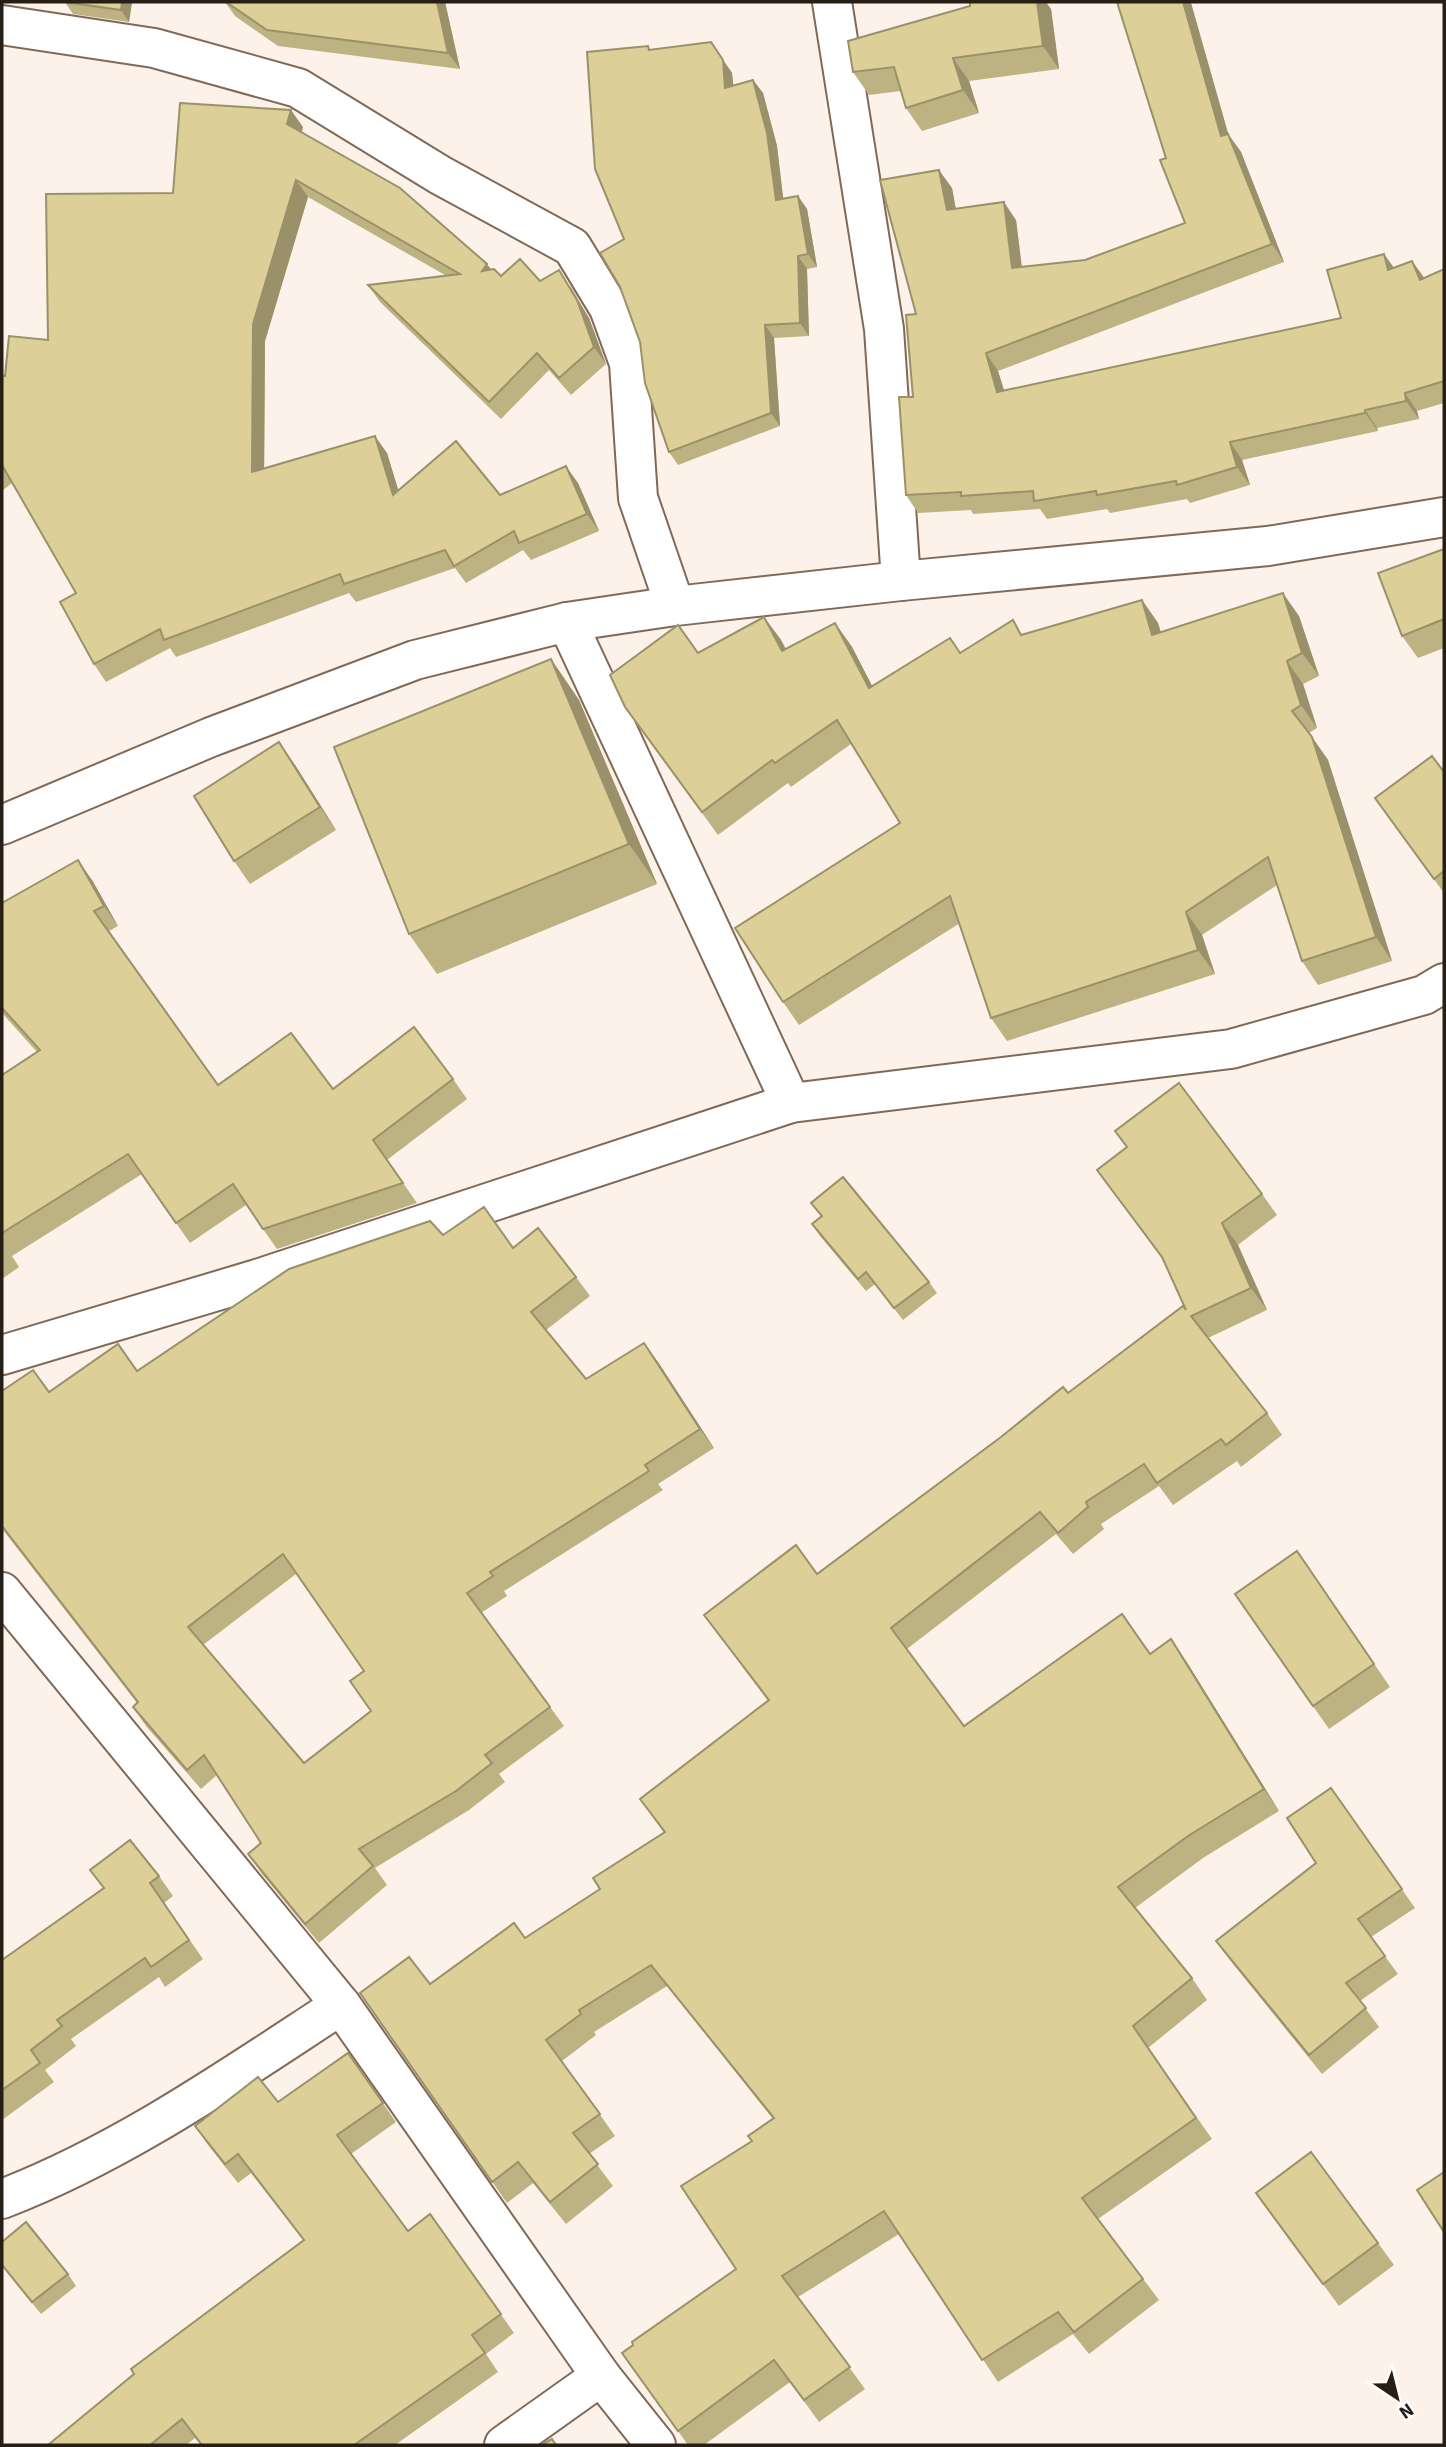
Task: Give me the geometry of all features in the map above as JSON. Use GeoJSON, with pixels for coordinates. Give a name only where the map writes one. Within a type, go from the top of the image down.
{"type":"FeatureCollection","features":[{"type":"Feature","properties":{"kind":"street"},"geometry":{"type":"LineString","coordinates":[[832,2],[884,329],[901,581]]}},
{"type":"Feature","properties":{"kind":"street"},"geometry":{"type":"LineString","coordinates":[[2,25],[154,48],[298,88],[440,174],[572,247],[609,308],[629,363],[638,498],[675,606]]}},
{"type":"Feature","properties":{"kind":"street"},"geometry":{"type":"LineString","coordinates":[[2,825],[211,737],[415,660],[567,622],[675,606],[901,581],[1268,545],[1444,517]]}},
{"type":"Feature","properties":{"kind":"street"},"geometry":{"type":"LineString","coordinates":[[567,622],[791,1103]]}},
{"type":"Feature","properties":{"kind":"street"},"geometry":{"type":"LineString","coordinates":[[2,1355],[254,1280],[791,1103],[1231,1049],[1424,995],[1444,983]]}},
{"type":"Feature","properties":{"kind":"street"},"geometry":{"type":"LineString","coordinates":[[2,1592],[341,2005],[601,2376],[656,2445]]}},
{"type":"Feature","properties":{"kind":"street"},"geometry":{"type":"LineString","coordinates":[[2,2199],[37,2186],[165,2119],[341,2005]]}},
{"type":"Feature","properties":{"kind":"street"},"geometry":{"type":"LineString","coordinates":[[504,2445],[601,2376]]}},
{"type":"Feature","properties":{"kind":"building"},"geometry":{"type":"Polygon","coordinates":[[[65,2],[122,2],[121,10],[65,2]]]}},
{"type":"Feature","properties":{"kind":"building"},"geometry":{"type":"Polygon","coordinates":[[[226,2],[437,2],[448,53],[267,30],[226,2]]]}},
{"type":"Feature","properties":{"kind":"building"},"geometry":{"type":"Polygon","coordinates":[[[970,2],[1037,2],[1043,46],[953,58],[963,90],[906,108],[894,67],[853,72],[848,41],[970,6],[970,2]]]}},
{"type":"Feature","properties":{"kind":"building"},"geometry":{"type":"Polygon","coordinates":[[[1117,2],[1183,2],[1221,136],[1228,134],[1272,244],[986,353],[997,392],[1341,318],[1327,270],[1384,254],[1388,270],[1412,261],[1420,280],[1444,269],[1444,381],[1405,393],[1406,401],[1365,410],[1365,413],[1230,442],[1237,467],[1177,485],[1176,481],[1097,495],[1096,491],[1034,501],[1033,491],[961,496],[961,492],[906,495],[899,397],[913,397],[906,315],[916,314],[880,180],[939,170],[947,210],[1004,202],[1012,268],[1085,260],[1185,223],[1160,160],[1166,158],[1117,2]]]}},
{"type":"Feature","properties":{"kind":"building"},"geometry":{"type":"Polygon","coordinates":[[[711,42],[723,60],[725,88],[753,80],[767,133],[776,200],[798,196],[808,254],[798,256],[800,323],[765,325],[771,413],[669,452],[645,383],[640,342],[620,287],[600,253],[624,239],[595,169],[587,52],[648,46],[649,50],[711,42]]]}},
{"type":"Feature","properties":{"kind":"building"},"geometry":{"type":"Polygon","coordinates":[[[180,103],[291,110],[287,124],[400,188],[487,264],[482,271],[494,269],[501,276],[520,259],[540,281],[559,270],[577,300],[594,347],[559,378],[537,353],[489,402],[368,285],[460,274],[296,180],[253,324],[252,472],[375,436],[393,495],[456,441],[500,495],[566,466],[587,514],[519,543],[514,531],[454,566],[445,550],[344,584],[340,574],[164,640],[160,629],[94,664],[60,602],[76,593],[2,465],[2,376],[5,376],[9,336],[48,340],[46,194],[173,193],[180,103]]]}},
{"type":"Feature","properties":{"kind":"building"},"geometry":{"type":"Polygon","coordinates":[[[1444,549],[1444,619],[1402,636],[1378,573],[1444,549]]]}},
{"type":"Feature","properties":{"kind":"building"},"geometry":{"type":"Polygon","coordinates":[[[1283,593],[1302,653],[1287,661],[1301,705],[1292,711],[1312,737],[1376,937],[1302,961],[1268,857],[1186,912],[1198,950],[991,1018],[950,896],[783,1002],[735,928],[900,823],[837,720],[775,763],[772,760],[702,812],[625,707],[610,675],[678,625],[698,653],[764,617],[782,651],[835,623],[869,688],[950,638],[960,653],[1013,620],[1021,635],[1142,600],[1152,635],[1283,593]]]}},
{"type":"Feature","properties":{"kind":"building"},"geometry":{"type":"Polygon","coordinates":[[[551,659],[629,844],[409,934],[334,747],[551,659]]]}},
{"type":"Feature","properties":{"kind":"building"},"geometry":{"type":"Polygon","coordinates":[[[279,742],[320,807],[234,861],[194,796],[279,742]]]}},
{"type":"Feature","properties":{"kind":"building"},"geometry":{"type":"Polygon","coordinates":[[[1432,756],[1444,772],[1444,871],[1434,879],[1375,798],[1432,756]]]}},
{"type":"Feature","properties":{"kind":"building"},"geometry":{"type":"Polygon","coordinates":[[[78,860],[104,906],[94,911],[218,1085],[291,1033],[333,1089],[414,1027],[453,1079],[373,1140],[403,1183],[263,1229],[233,1184],[176,1223],[128,1154],[2,1233],[2,1075],[40,1050],[2,1008],[2,903],[78,860]]]}},
{"type":"Feature","properties":{"kind":"building"},"geometry":{"type":"Polygon","coordinates":[[[1179,1083],[1262,1194],[1222,1223],[1251,1288],[1191,1316],[1267,1413],[1226,1445],[1221,1439],[1157,1483],[1144,1464],[1086,1502],[1088,1507],[1058,1533],[1040,1512],[891,1628],[964,1726],[1122,1614],[1150,1654],[1171,1639],[1264,1789],[1188,1836],[1118,1887],[1192,1978],[1133,2026],[1196,2118],[1082,2198],[1143,2279],[1074,2332],[1058,2312],[982,2360],[884,2211],[782,2276],[850,2367],[804,2400],[774,2360],[678,2431],[622,2353],[633,2345],[632,2342],[736,2269],[681,2186],[752,2141],[748,2136],[774,2118],[651,1965],[579,2010],[581,2014],[546,2040],[600,2114],[573,2133],[598,2164],[550,2202],[518,2162],[492,2182],[360,1993],[409,1957],[430,1984],[514,1923],[525,1938],[600,1889],[593,1878],[665,1832],[640,1799],[769,1700],[704,1615],[796,1545],[817,1574],[1001,1437],[1063,1387],[1068,1393],[1183,1306],[1186,1310],[1162,1257],[1097,1170],[1127,1147],[1115,1131],[1179,1083]]]}},
{"type":"Feature","properties":{"kind":"building"},"geometry":{"type":"Polygon","coordinates":[[[843,1177],[929,1282],[894,1308],[866,1272],[858,1279],[812,1224],[822,1216],[811,1203],[843,1177]]]}},
{"type":"Feature","properties":{"kind":"building"},"geometry":{"type":"Polygon","coordinates":[[[484,1207],[513,1248],[538,1228],[576,1277],[531,1312],[586,1379],[644,1343],[700,1429],[645,1465],[649,1471],[490,1572],[493,1576],[467,1593],[550,1707],[485,1755],[492,1763],[456,1791],[359,1849],[373,1866],[305,1924],[248,1854],[261,1843],[204,1755],[187,1770],[133,1707],[138,1702],[2,1526],[2,1391],[33,1370],[49,1392],[118,1344],[137,1371],[289,1269],[430,1221],[443,1235],[484,1207]],[[283,1554],[188,1627],[304,1763],[371,1711],[350,1681],[364,1671],[283,1554]]]}},
{"type":"Feature","properties":{"kind":"building"},"geometry":{"type":"Polygon","coordinates":[[[1297,1551],[1374,1664],[1313,1706],[1235,1594],[1297,1551]]]}},
{"type":"Feature","properties":{"kind":"building"},"geometry":{"type":"Polygon","coordinates":[[[1331,1788],[1402,1889],[1358,1919],[1385,1956],[1346,1983],[1366,2008],[1309,2055],[1216,1941],[1316,1863],[1287,1818],[1331,1788]]]}},
{"type":"Feature","properties":{"kind":"building"},"geometry":{"type":"Polygon","coordinates":[[[130,1840],[159,1876],[150,1883],[189,1940],[151,1967],[145,1958],[57,2020],[62,2026],[31,2050],[40,2063],[2,2090],[2,1960],[104,1888],[90,1870],[130,1840]]]}},
{"type":"Feature","properties":{"kind":"building"},"geometry":{"type":"Polygon","coordinates":[[[348,2053],[383,2103],[337,2135],[408,2231],[430,2214],[501,2314],[472,2335],[485,2353],[354,2445],[202,2445],[182,2419],[150,2445],[48,2445],[134,2374],[131,2369],[304,2240],[238,2154],[225,2164],[195,2126],[258,2077],[278,2102],[348,2053]]]}},
{"type":"Feature","properties":{"kind":"building"},"geometry":{"type":"Polygon","coordinates":[[[1311,2152],[1378,2243],[1323,2284],[1256,2193],[1311,2152]]]}},
{"type":"Feature","properties":{"kind":"building"},"geometry":{"type":"Polygon","coordinates":[[[1444,2172],[1444,2232],[1417,2190],[1444,2172]]]}},
{"type":"Feature","properties":{"kind":"building"},"geometry":{"type":"Polygon","coordinates":[[[26,2222],[68,2274],[32,2302],[2,2265],[2,2242],[26,2222]]]}},
{"type":"Feature","properties":{"kind":"building"},"geometry":{"type":"Polygon","coordinates":[[[552,2439],[556,2445],[541,2445],[552,2439]]]}}]}
